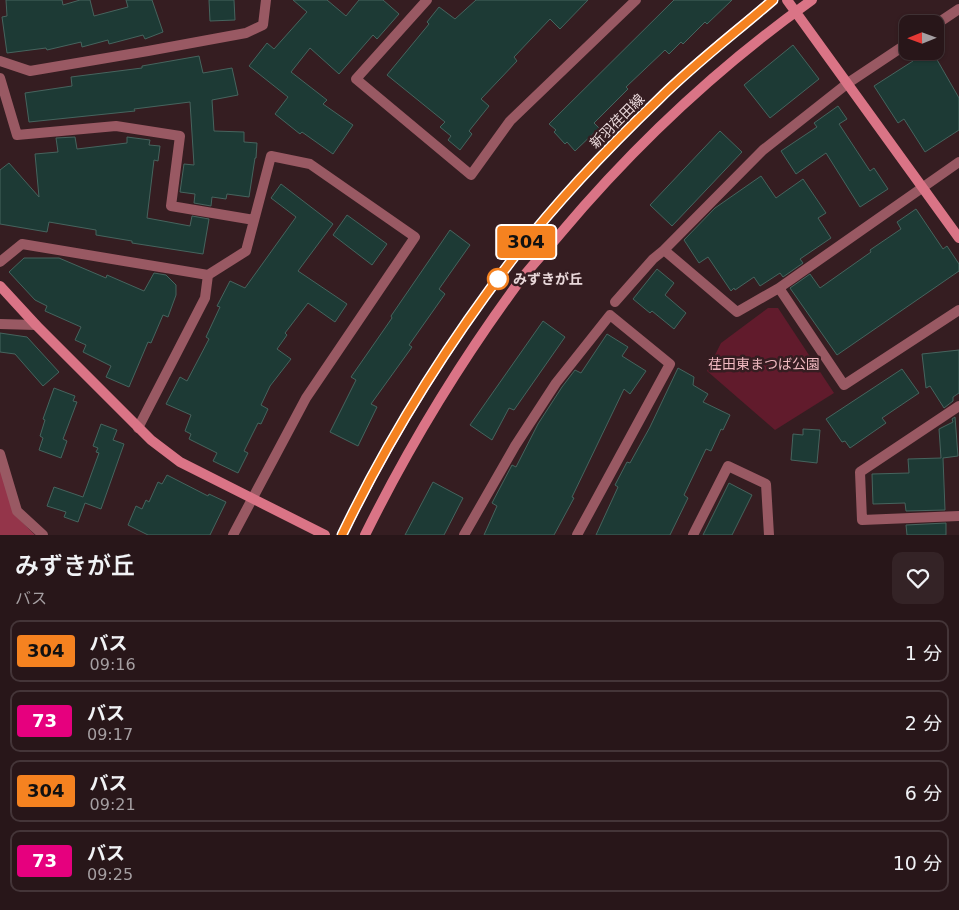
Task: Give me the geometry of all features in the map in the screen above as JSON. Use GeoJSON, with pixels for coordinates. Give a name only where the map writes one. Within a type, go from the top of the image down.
{"type":"FeatureCollection","features":[{"type":"Feature","properties":{"kind":"street"},"geometry":{"type":"LineString","coordinates":[[0,61],[30,71],[246,32],[264,25],[266,0]]}},
{"type":"Feature","properties":{"kind":"street"},"geometry":{"type":"LineString","coordinates":[[427,0],[356,79],[471,175],[510,121],[636,0]]}},
{"type":"Feature","properties":{"kind":"street","name":"新羽荏田線"},"geometry":{"type":"LineString","coordinates":[[342,535],[431,374],[518,251],[588,170],[659,98],[708,53],[774,0]]}},
{"type":"Feature","properties":{"kind":"street"},"geometry":{"type":"LineString","coordinates":[[787,0],[959,238]]}},
{"type":"Feature","properties":{"kind":"street"},"geometry":{"type":"LineString","coordinates":[[365,535],[390,485],[436,404],[517,285],[618,168],[678,108],[721,70],[812,0]]}},
{"type":"Feature","properties":{"kind":"street"},"geometry":{"type":"LineString","coordinates":[[944,19],[959,10]]}},
{"type":"Feature","properties":{"kind":"street"},"geometry":{"type":"LineString","coordinates":[[615,302],[653,258],[664,250],[763,150],[848,83],[899,50]]}},
{"type":"Feature","properties":{"kind":"street"},"geometry":{"type":"LineString","coordinates":[[0,78],[17,135],[116,126],[180,136],[171,206],[254,220]]}},
{"type":"Feature","properties":{"kind":"street"},"geometry":{"type":"LineString","coordinates":[[0,262],[22,244],[208,275],[246,251],[270,156],[310,164],[415,237],[306,398],[233,535]]}},
{"type":"Feature","properties":{"kind":"street"},"geometry":{"type":"LineString","coordinates":[[664,250],[737,312],[779,288],[959,162]]}},
{"type":"Feature","properties":{"kind":"street"},"geometry":{"type":"LineString","coordinates":[[138,428],[204,298],[208,275]]}},
{"type":"Feature","properties":{"kind":"street"},"geometry":{"type":"LineString","coordinates":[[0,286],[138,428],[180,462],[323,534]]}},
{"type":"Feature","properties":{"kind":"street"},"geometry":{"type":"LineString","coordinates":[[779,288],[844,385],[959,310]]}},
{"type":"Feature","properties":{"kind":"street"},"geometry":{"type":"LineString","coordinates":[[464,535],[515,446],[556,383],[610,316],[670,364],[577,535]]}},
{"type":"Feature","properties":{"kind":"street"},"geometry":{"type":"LineString","coordinates":[[0,324],[36,325]]}},
{"type":"Feature","properties":{"kind":"street"},"geometry":{"type":"LineString","coordinates":[[959,406],[860,472],[862,520],[959,516]]}},
{"type":"Feature","properties":{"kind":"street"},"geometry":{"type":"LineString","coordinates":[[0,454],[18,511],[43,535]]}},
{"type":"Feature","properties":{"kind":"street"},"geometry":{"type":"LineString","coordinates":[[694,535],[728,466],[766,484],[769,535]]}},
{"type":"Feature","properties":{"kind":"green space","name":"荏田東まつば公園"},"geometry":{"type":"Polygon","coordinates":[[[768,308],[778,308],[834,393],[775,430],[707,371],[721,343],[768,308]]]}},
{"type":"Feature","properties":{"kind":"shaded area"},"geometry":{"type":"Polygon","coordinates":[[[0,466],[15,515],[35,535],[0,535],[0,466]]]}},
{"type":"Feature","properties":{"kind":"building"},"geometry":{"type":"Polygon","coordinates":[[[6,0],[62,0],[63,5],[80,0],[90,0],[94,16],[128,7],[126,0],[152,0],[163,32],[145,39],[143,35],[109,44],[108,40],[82,47],[81,42],[47,50],[46,48],[7,53],[2,17],[7,16],[6,0]]]}},
{"type":"Feature","properties":{"kind":"building"},"geometry":{"type":"Polygon","coordinates":[[[209,0],[234,0],[235,20],[210,21],[209,0]]]}},
{"type":"Feature","properties":{"kind":"building"},"geometry":{"type":"Polygon","coordinates":[[[293,0],[327,0],[346,16],[359,0],[383,0],[399,14],[377,39],[373,35],[339,74],[310,48],[291,72],[327,100],[323,104],[353,125],[333,154],[302,132],[300,134],[275,114],[288,97],[249,66],[267,43],[274,49],[307,12],[293,0]]]}},
{"type":"Feature","properties":{"kind":"building"},"geometry":{"type":"Polygon","coordinates":[[[476,0],[588,0],[560,29],[550,19],[514,57],[517,61],[481,99],[489,106],[469,131],[472,134],[460,150],[448,140],[451,136],[440,127],[445,122],[387,75],[429,24],[427,22],[439,7],[455,19],[476,0]]]}},
{"type":"Feature","properties":{"kind":"building"},"geometry":{"type":"Polygon","coordinates":[[[674,0],[732,0],[707,24],[705,22],[683,44],[681,42],[669,54],[665,50],[626,87],[628,89],[594,123],[599,128],[575,151],[567,142],[565,144],[554,132],[556,130],[549,124],[674,0]]]}},
{"type":"Feature","properties":{"kind":"building"},"geometry":{"type":"Polygon","coordinates":[[[793,45],[819,79],[770,118],[744,85],[793,45]]]}},
{"type":"Feature","properties":{"kind":"building"},"geometry":{"type":"Polygon","coordinates":[[[199,56],[203,73],[232,68],[238,95],[212,100],[214,131],[244,132],[244,142],[257,143],[249,197],[227,194],[226,199],[212,197],[211,206],[194,203],[195,194],[180,192],[184,164],[194,165],[190,102],[134,109],[135,111],[29,122],[25,93],[72,86],[71,77],[142,68],[142,66],[199,56]]]}},
{"type":"Feature","properties":{"kind":"building"},"geometry":{"type":"Polygon","coordinates":[[[937,60],[959,98],[959,130],[925,152],[904,119],[898,123],[874,86],[913,61],[937,60]]]}},
{"type":"Feature","properties":{"kind":"building"},"geometry":{"type":"Polygon","coordinates":[[[838,106],[847,119],[839,124],[870,171],[874,168],[888,189],[860,207],[826,153],[796,174],[781,151],[817,127],[814,123],[838,106]]]}},
{"type":"Feature","properties":{"kind":"building"},"geometry":{"type":"Polygon","coordinates":[[[720,131],[742,152],[672,226],[650,205],[720,131]]]}},
{"type":"Feature","properties":{"kind":"building"},"geometry":{"type":"Polygon","coordinates":[[[75,137],[77,149],[127,143],[127,137],[150,140],[149,145],[160,146],[158,161],[154,160],[147,218],[190,226],[192,216],[209,219],[203,254],[132,243],[132,241],[96,235],[96,230],[49,222],[47,232],[0,224],[0,170],[9,163],[39,197],[35,154],[58,152],[56,138],[75,137]]]}},
{"type":"Feature","properties":{"kind":"building"},"geometry":{"type":"Polygon","coordinates":[[[761,176],[776,198],[803,179],[826,213],[818,218],[831,238],[800,259],[803,263],[783,277],[780,273],[760,286],[754,277],[731,291],[708,257],[699,263],[684,240],[715,208],[761,176]]]}},
{"type":"Feature","properties":{"kind":"building"},"geometry":{"type":"Polygon","coordinates":[[[281,184],[333,224],[298,271],[347,304],[335,322],[308,303],[285,333],[287,335],[277,349],[291,359],[270,386],[261,405],[268,409],[261,424],[258,423],[244,451],[248,453],[238,473],[213,461],[217,453],[189,439],[191,434],[185,431],[191,415],[166,404],[180,377],[187,381],[209,339],[206,337],[220,307],[217,306],[230,281],[245,288],[296,217],[271,198],[281,184]]]}},
{"type":"Feature","properties":{"kind":"building"},"geometry":{"type":"Polygon","coordinates":[[[916,209],[943,249],[947,246],[959,264],[959,271],[837,355],[790,288],[810,274],[820,288],[901,229],[897,222],[916,209]]]}},
{"type":"Feature","properties":{"kind":"building"},"geometry":{"type":"Polygon","coordinates":[[[347,215],[387,244],[372,265],[333,235],[347,215]]]}},
{"type":"Feature","properties":{"kind":"building"},"geometry":{"type":"Polygon","coordinates":[[[450,230],[470,245],[439,289],[445,294],[409,345],[412,347],[371,404],[377,407],[358,446],[330,432],[356,380],[351,377],[450,230]]]}},
{"type":"Feature","properties":{"kind":"building"},"geometry":{"type":"Polygon","coordinates":[[[24,258],[59,258],[106,278],[107,275],[144,291],[154,273],[166,275],[176,285],[176,295],[168,317],[163,315],[151,343],[148,342],[129,387],[106,377],[111,366],[83,352],[86,345],[75,340],[81,327],[45,311],[47,306],[35,300],[9,272],[24,258]]]}},
{"type":"Feature","properties":{"kind":"building"},"geometry":{"type":"Polygon","coordinates":[[[657,269],[674,283],[665,295],[686,313],[674,329],[652,311],[650,313],[633,299],[657,269]]]}},
{"type":"Feature","properties":{"kind":"building"},"geometry":{"type":"Polygon","coordinates":[[[543,321],[565,337],[514,410],[509,408],[492,440],[470,425],[543,321]]]}},
{"type":"Feature","properties":{"kind":"building"},"geometry":{"type":"Polygon","coordinates":[[[0,333],[27,337],[59,372],[43,386],[15,354],[0,352],[0,333]]]}},
{"type":"Feature","properties":{"kind":"building"},"geometry":{"type":"Polygon","coordinates":[[[607,334],[628,347],[622,356],[646,371],[630,394],[624,389],[572,497],[574,498],[554,535],[484,535],[497,506],[492,503],[512,465],[516,467],[538,424],[562,387],[575,370],[581,373],[607,334]]]}},
{"type":"Feature","properties":{"kind":"building"},"geometry":{"type":"Polygon","coordinates":[[[959,350],[959,393],[944,408],[930,386],[926,388],[922,354],[959,350]]]}},
{"type":"Feature","properties":{"kind":"building"},"geometry":{"type":"Polygon","coordinates":[[[678,368],[694,377],[693,385],[708,394],[703,402],[730,415],[723,430],[721,429],[711,451],[706,449],[684,495],[688,498],[670,535],[596,535],[618,487],[615,485],[627,462],[630,463],[650,427],[678,368]]]}},
{"type":"Feature","properties":{"kind":"building"},"geometry":{"type":"Polygon","coordinates":[[[902,369],[919,393],[882,418],[886,423],[850,448],[845,441],[842,442],[826,419],[902,369]]]}},
{"type":"Feature","properties":{"kind":"building"},"geometry":{"type":"Polygon","coordinates":[[[54,388],[75,396],[73,401],[77,402],[63,439],[67,441],[61,458],[39,450],[43,438],[40,436],[45,420],[43,419],[54,388]]]}},
{"type":"Feature","properties":{"kind":"building"},"geometry":{"type":"Polygon","coordinates":[[[955,417],[958,456],[943,458],[945,510],[906,511],[905,503],[873,504],[872,474],[909,473],[908,459],[941,458],[939,429],[953,422],[952,419],[955,417]]]}},
{"type":"Feature","properties":{"kind":"building"},"geometry":{"type":"Polygon","coordinates":[[[101,424],[117,430],[113,440],[124,444],[101,509],[85,503],[78,522],[64,517],[66,512],[47,506],[54,487],[83,497],[99,453],[96,452],[98,448],[93,446],[101,424]]]}},
{"type":"Feature","properties":{"kind":"building"},"geometry":{"type":"Polygon","coordinates":[[[803,429],[820,430],[817,463],[791,460],[793,434],[803,435],[803,429]]]}},
{"type":"Feature","properties":{"kind":"building"},"geometry":{"type":"Polygon","coordinates":[[[167,475],[208,496],[209,494],[226,502],[210,535],[148,535],[128,525],[136,506],[142,509],[146,500],[149,502],[158,482],[162,484],[167,475]]]}},
{"type":"Feature","properties":{"kind":"building"},"geometry":{"type":"Polygon","coordinates":[[[433,482],[463,498],[444,535],[405,535],[433,482]]]}},
{"type":"Feature","properties":{"kind":"building"},"geometry":{"type":"Polygon","coordinates":[[[729,483],[752,495],[732,535],[703,535],[729,483]]]}},
{"type":"Feature","properties":{"kind":"building"},"geometry":{"type":"Polygon","coordinates":[[[946,523],[946,535],[907,535],[906,525],[946,523]]]}},
{"type":"Feature","properties":{"kind":"bus line","name":"304"},"geometry":{"type":"LineString","coordinates":[[342,535],[431,374],[518,251],[588,170],[659,98],[708,53],[773,0]]}},
{"type":"Feature","properties":{"kind":"place","name":"みずきが丘"},"geometry":{"type":"Point","coordinates":[498,279]}}]}
